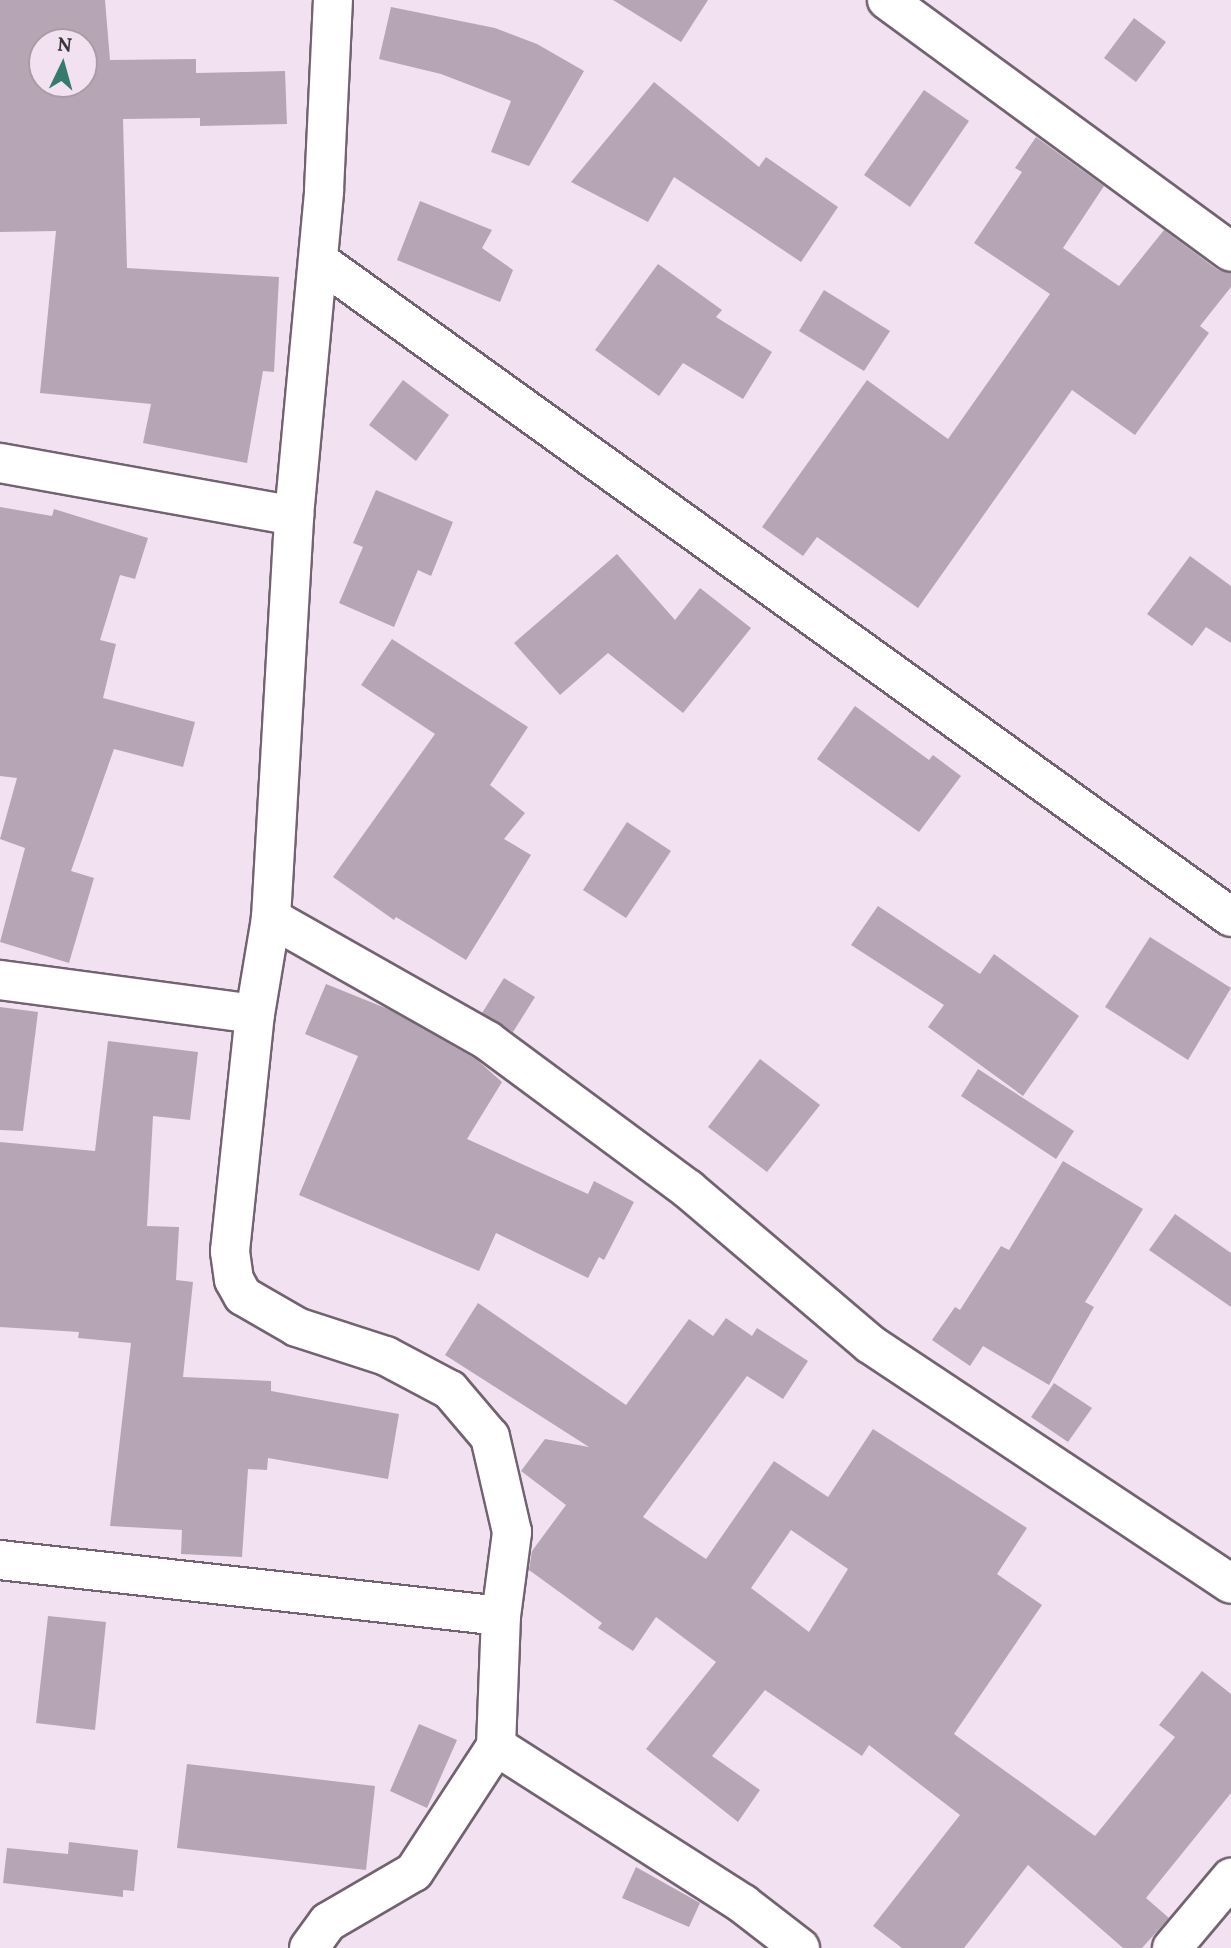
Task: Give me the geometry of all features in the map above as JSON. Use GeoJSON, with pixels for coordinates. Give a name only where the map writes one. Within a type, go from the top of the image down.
{"type":"FeatureCollection","features":[{"type":"Feature","properties":{"kind":"street"},"geometry":{"type":"LineString","coordinates":[[309,1948],[328,1922],[414,1872],[495,1746],[501,1615],[512,1532],[490,1437],[469,1409],[450,1390],[408,1367],[297,1327],[243,1296],[233,1280],[230,1251],[255,1014],[271,918],[295,516],[319,261],[333,0]]}},
{"type":"Feature","properties":{"kind":"street"},"geometry":{"type":"LineString","coordinates":[[887,0],[1231,251]]}},
{"type":"Feature","properties":{"kind":"street"},"geometry":{"type":"LineString","coordinates":[[319,261],[1231,916]]}},
{"type":"Feature","properties":{"kind":"street"},"geometry":{"type":"LineString","coordinates":[[0,463],[295,516]]}},
{"type":"Feature","properties":{"kind":"street"},"geometry":{"type":"LineString","coordinates":[[271,918],[488,1041],[688,1189],[870,1344],[1231,1584]]}},
{"type":"Feature","properties":{"kind":"street"},"geometry":{"type":"LineString","coordinates":[[0,980],[255,1014]]}},
{"type":"Feature","properties":{"kind":"street"},"geometry":{"type":"LineString","coordinates":[[0,1560],[501,1615]]}},
{"type":"Feature","properties":{"kind":"street"},"geometry":{"type":"LineString","coordinates":[[495,1746],[743,1904],[800,1948]]}},
{"type":"Feature","properties":{"kind":"street"},"geometry":{"type":"LineString","coordinates":[[1172,1948],[1231,1878]]}},
{"type":"Feature","properties":{"kind":"building"},"geometry":{"type":"Polygon","coordinates":[[[0,0],[105,0],[110,60],[196,59],[196,73],[285,71],[287,124],[200,126],[200,118],[123,119],[127,268],[279,277],[274,372],[263,371],[247,463],[143,443],[151,404],[40,393],[56,231],[0,232],[0,0]]]}},
{"type":"Feature","properties":{"kind":"building"},"geometry":{"type":"Polygon","coordinates":[[[613,0],[708,0],[681,42],[613,0]]]}},
{"type":"Feature","properties":{"kind":"building"},"geometry":{"type":"Polygon","coordinates":[[[391,7],[495,28],[537,44],[584,71],[529,166],[491,152],[511,101],[441,74],[379,59],[391,7]]]}},
{"type":"Feature","properties":{"kind":"building"},"geometry":{"type":"Polygon","coordinates":[[[1134,18],[1166,42],[1136,82],[1104,58],[1134,18]]]}},
{"type":"Feature","properties":{"kind":"building"},"geometry":{"type":"Polygon","coordinates":[[[654,82],[759,167],[766,157],[838,207],[801,262],[674,177],[648,222],[571,182],[654,82]]]}},
{"type":"Feature","properties":{"kind":"building"},"geometry":{"type":"Polygon","coordinates":[[[924,90],[969,121],[910,207],[864,175],[924,90]]]}},
{"type":"Feature","properties":{"kind":"building"},"geometry":{"type":"Polygon","coordinates":[[[1036,137],[1104,186],[1063,248],[1119,286],[1164,230],[1218,270],[1231,273],[1231,287],[1200,326],[1209,333],[1135,435],[1072,390],[918,608],[817,537],[803,556],[762,527],[867,380],[948,439],[1050,294],[974,243],[1022,172],[1015,168],[1036,137]]]}},
{"type":"Feature","properties":{"kind":"building"},"geometry":{"type":"Polygon","coordinates":[[[420,201],[492,230],[482,248],[513,270],[500,302],[397,260],[420,201]]]}},
{"type":"Feature","properties":{"kind":"building"},"geometry":{"type":"Polygon","coordinates":[[[658,264],[722,310],[716,317],[772,352],[743,399],[683,363],[659,396],[595,350],[658,264]]]}},
{"type":"Feature","properties":{"kind":"building"},"geometry":{"type":"Polygon","coordinates":[[[824,290],[890,331],[864,371],[799,331],[824,290]]]}},
{"type":"Feature","properties":{"kind":"building"},"geometry":{"type":"Polygon","coordinates":[[[403,380],[449,415],[416,461],[369,425],[403,380]]]}},
{"type":"Feature","properties":{"kind":"building"},"geometry":{"type":"Polygon","coordinates":[[[376,490],[453,522],[431,576],[418,570],[394,627],[339,603],[363,547],[353,543],[376,490]]]}},
{"type":"Feature","properties":{"kind":"building"},"geometry":{"type":"Polygon","coordinates":[[[0,507],[52,516],[54,509],[148,538],[135,579],[120,575],[100,640],[116,644],[103,698],[195,722],[183,767],[114,749],[71,871],[94,878],[69,963],[0,942],[25,848],[0,839],[17,778],[0,776],[0,507]]]}},
{"type":"Feature","properties":{"kind":"building"},"geometry":{"type":"Polygon","coordinates":[[[617,554],[675,620],[700,588],[751,628],[683,713],[608,653],[560,695],[514,643],[617,554]]]}},
{"type":"Feature","properties":{"kind":"building"},"geometry":{"type":"Polygon","coordinates":[[[1190,556],[1231,586],[1231,643],[1206,627],[1192,646],[1147,614],[1190,556]]]}},
{"type":"Feature","properties":{"kind":"building"},"geometry":{"type":"Polygon","coordinates":[[[392,639],[528,727],[490,785],[525,813],[504,839],[531,855],[466,960],[396,917],[394,920],[333,877],[435,734],[361,685],[392,639]]]}},
{"type":"Feature","properties":{"kind":"building"},"geometry":{"type":"Polygon","coordinates":[[[855,706],[929,760],[933,755],[961,776],[919,832],[817,759],[855,706]]]}},
{"type":"Feature","properties":{"kind":"building"},"geometry":{"type":"Polygon","coordinates":[[[627,822],[671,851],[626,918],[583,890],[627,822]]]}},
{"type":"Feature","properties":{"kind":"building"},"geometry":{"type":"Polygon","coordinates":[[[878,906],[980,974],[994,954],[1079,1016],[1023,1096],[928,1027],[944,1005],[851,945],[878,906]]]}},
{"type":"Feature","properties":{"kind":"building"},"geometry":{"type":"Polygon","coordinates":[[[1150,937],[1231,988],[1188,1060],[1105,1007],[1150,937]]]}},
{"type":"Feature","properties":{"kind":"building"},"geometry":{"type":"Polygon","coordinates":[[[504,978],[535,997],[513,1032],[482,1013],[504,978]]]}},
{"type":"Feature","properties":{"kind":"building"},"geometry":{"type":"Polygon","coordinates":[[[326,984],[388,1009],[476,1059],[502,1082],[467,1139],[588,1194],[594,1181],[634,1202],[604,1260],[599,1257],[588,1278],[496,1233],[479,1271],[299,1195],[358,1056],[305,1034],[326,984]]]}},
{"type":"Feature","properties":{"kind":"building"},"geometry":{"type":"Polygon","coordinates":[[[0,1007],[38,1012],[23,1131],[0,1130],[0,1007]]]}},
{"type":"Feature","properties":{"kind":"building"},"geometry":{"type":"Polygon","coordinates":[[[108,1041],[198,1052],[190,1120],[153,1116],[147,1226],[179,1227],[176,1280],[193,1282],[183,1377],[271,1381],[271,1391],[399,1414],[388,1479],[268,1458],[267,1470],[248,1469],[242,1557],[181,1554],[182,1530],[110,1526],[131,1343],[78,1338],[79,1332],[0,1327],[0,1142],[95,1151],[108,1041]]]}},
{"type":"Feature","properties":{"kind":"building"},"geometry":{"type":"Polygon","coordinates":[[[760,1059],[820,1105],[767,1172],[708,1127],[760,1059]]]}},
{"type":"Feature","properties":{"kind":"building"},"geometry":{"type":"Polygon","coordinates":[[[978,1069],[1074,1131],[1056,1159],[961,1096],[978,1069]]]}},
{"type":"Feature","properties":{"kind":"building"},"geometry":{"type":"Polygon","coordinates":[[[1063,1161],[1143,1209],[1085,1302],[1094,1307],[1049,1385],[983,1346],[970,1366],[932,1340],[955,1307],[960,1310],[1001,1246],[1009,1250],[1063,1161]]]}},
{"type":"Feature","properties":{"kind":"building"},"geometry":{"type":"Polygon","coordinates":[[[1175,1214],[1231,1253],[1231,1307],[1149,1250],[1175,1214]]]}},
{"type":"Feature","properties":{"kind":"building"},"geometry":{"type":"Polygon","coordinates":[[[478,1303],[626,1405],[689,1319],[713,1336],[726,1318],[752,1336],[757,1328],[808,1361],[783,1399],[747,1376],[643,1517],[706,1559],[774,1461],[828,1497],[873,1429],[1027,1528],[997,1574],[1042,1605],[954,1734],[1095,1836],[1175,1737],[1159,1725],[1202,1671],[1231,1694],[1231,1793],[1146,1898],[1169,1918],[1142,1948],[1123,1948],[1028,1865],[964,1948],[902,1948],[873,1926],[960,1815],[869,1745],[862,1756],[765,1690],[712,1756],[760,1790],[738,1822],[646,1749],[716,1662],[656,1617],[633,1651],[598,1628],[602,1623],[529,1570],[532,1551],[566,1505],[521,1471],[545,1439],[589,1447],[445,1355],[478,1303]],[[791,1530],[751,1588],[809,1632],[848,1569],[791,1530]]]}},
{"type":"Feature","properties":{"kind":"building"},"geometry":{"type":"Polygon","coordinates":[[[1054,1383],[1092,1408],[1068,1442],[1031,1417],[1054,1383]]]}},
{"type":"Feature","properties":{"kind":"building"},"geometry":{"type":"Polygon","coordinates":[[[48,1616],[106,1622],[95,1730],[36,1723],[48,1616]]]}},
{"type":"Feature","properties":{"kind":"building"},"geometry":{"type":"Polygon","coordinates":[[[419,1724],[457,1740],[427,1808],[390,1791],[419,1724]]]}},
{"type":"Feature","properties":{"kind":"building"},"geometry":{"type":"Polygon","coordinates":[[[187,1764],[375,1786],[366,1870],[177,1848],[187,1764]]]}},
{"type":"Feature","properties":{"kind":"building"},"geometry":{"type":"Polygon","coordinates":[[[69,1842],[138,1850],[134,1891],[123,1890],[123,1897],[3,1883],[7,1848],[68,1854],[69,1842]]]}},
{"type":"Feature","properties":{"kind":"building"},"geometry":{"type":"Polygon","coordinates":[[[636,1867],[700,1903],[689,1927],[622,1898],[636,1867]]]}}]}
